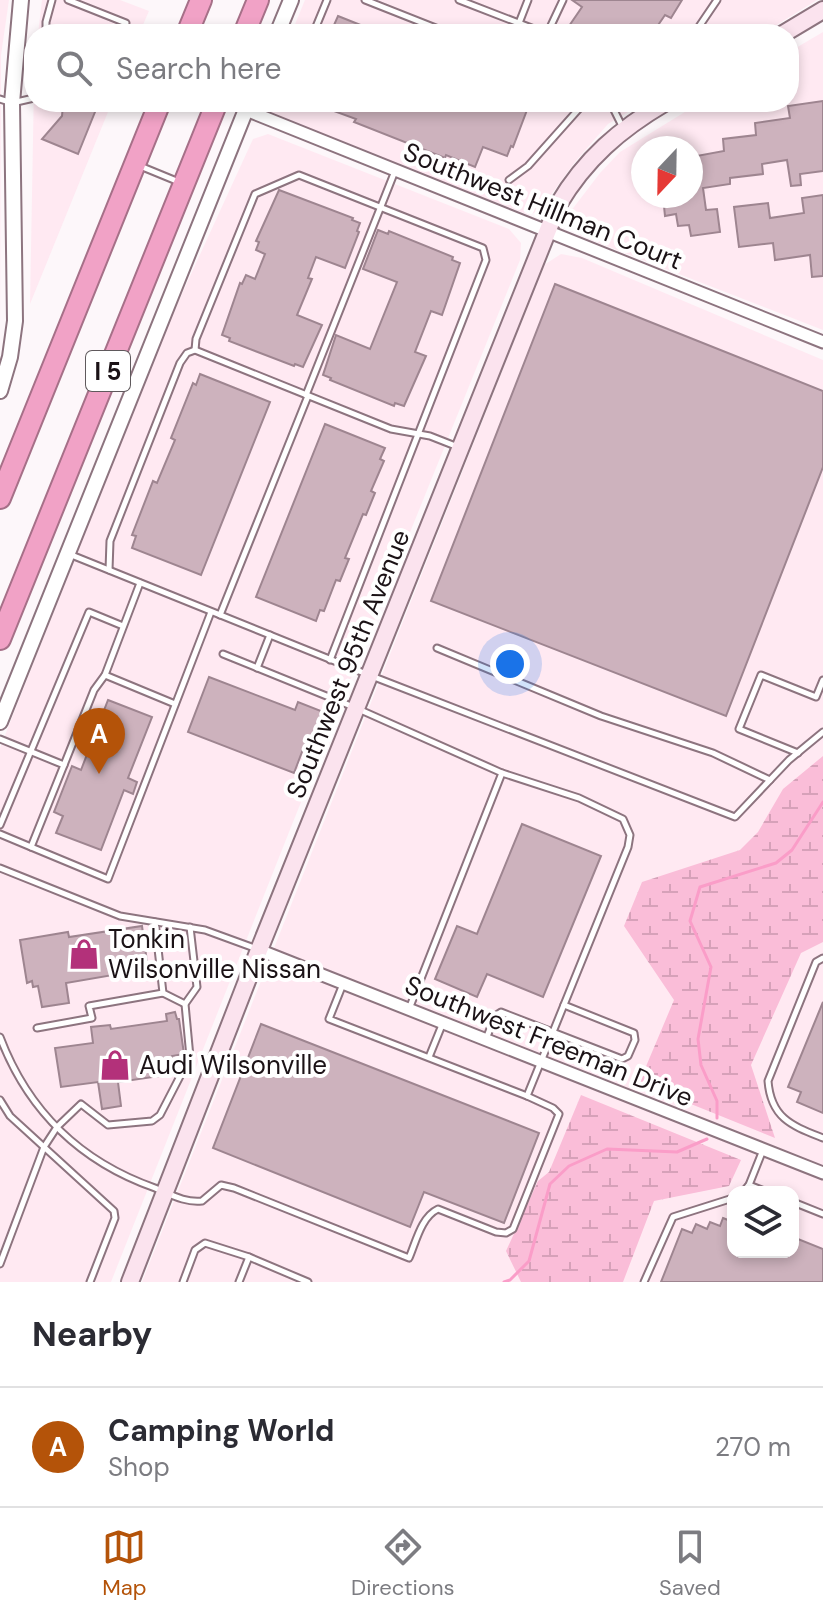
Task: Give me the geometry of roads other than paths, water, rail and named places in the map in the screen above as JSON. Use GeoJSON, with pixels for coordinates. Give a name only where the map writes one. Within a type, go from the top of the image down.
{"type":"FeatureCollection","features":[{"type":"Feature","properties":{"kind":"highway"},"geometry":{"type":"LineString","coordinates":[[191,24],[201,0]]}},
{"type":"Feature","properties":{"kind":"highway"},"geometry":{"type":"LineString","coordinates":[[248,24],[258,0]]}},
{"type":"Feature","properties":{"kind":"highway","name":"I 5"},"geometry":{"type":"LineString","coordinates":[[0,498],[156,112]]}},
{"type":"Feature","properties":{"kind":"highway","name":"I 5"},"geometry":{"type":"LineString","coordinates":[[0,639],[213,112]]}},
{"type":"Feature","properties":{"kind":"main road"},"geometry":{"type":"LineString","coordinates":[[796,24],[818,7]]}},
{"type":"Feature","properties":{"kind":"main road","name":"Southwest 95th Avenue"},"geometry":{"type":"LineString","coordinates":[[130,1282],[546,230],[578,175],[601,148],[623,128],[649,112]]}},
{"type":"Feature","properties":{"kind":"street"},"geometry":{"type":"LineString","coordinates":[[0,391],[16,307],[6,101],[21,0]]}},
{"type":"Feature","properties":{"kind":"street"},"geometry":{"type":"LineString","coordinates":[[281,24],[291,0]]}},
{"type":"Feature","properties":{"kind":"street"},"geometry":{"type":"LineString","coordinates":[[0,722],[245,112]]}},
{"type":"Feature","properties":{"kind":"street","name":"Southwest Hillman Court"},"geometry":{"type":"LineString","coordinates":[[261,112],[395,170],[823,342]]}},
{"type":"Feature","properties":{"kind":"street","name":"Southwest Freeman Drive"},"geometry":{"type":"LineString","coordinates":[[259,950],[823,1173]]}},
{"type":"Feature","properties":{"kind":"lane"},"geometry":{"type":"LineString","coordinates":[[46,24],[52,0]]}},
{"type":"Feature","properties":{"kind":"lane"},"geometry":{"type":"LineString","coordinates":[[68,0],[126,23]]}},
{"type":"Feature","properties":{"kind":"lane"},"geometry":{"type":"LineString","coordinates":[[317,24],[327,0]]}},
{"type":"Feature","properties":{"kind":"lane"},"geometry":{"type":"LineString","coordinates":[[365,0],[426,24]]}},
{"type":"Feature","properties":{"kind":"lane"},"geometry":{"type":"LineString","coordinates":[[459,0],[519,23],[528,0]]}},
{"type":"Feature","properties":{"kind":"lane"},"geometry":{"type":"LineString","coordinates":[[552,24],[563,0]]}},
{"type":"Feature","properties":{"kind":"lane"},"geometry":{"type":"LineString","coordinates":[[701,24],[717,0]]}},
{"type":"Feature","properties":{"kind":"lane"},"geometry":{"type":"LineString","coordinates":[[509,180],[528,166],[576,112]]}},
{"type":"Feature","properties":{"kind":"lane"},"geometry":{"type":"LineString","coordinates":[[615,112],[623,128]]}},
{"type":"Feature","properties":{"kind":"lane"},"geometry":{"type":"LineString","coordinates":[[135,164],[184,184]]}},
{"type":"Feature","properties":{"kind":"lane"},"geometry":{"type":"LineString","coordinates":[[220,615],[395,170]]}},
{"type":"Feature","properties":{"kind":"lane"},"geometry":{"type":"LineString","coordinates":[[195,350],[196,339],[255,194],[299,175],[483,248],[486,260],[330,660]]}},
{"type":"Feature","properties":{"kind":"lane"},"geometry":{"type":"LineString","coordinates":[[109,570],[110,541],[121,511],[180,363],[187,353],[195,350],[391,429],[459,448]]}},
{"type":"Feature","properties":{"kind":"lane"},"geometry":{"type":"LineString","coordinates":[[68,554],[330,660],[735,817],[823,732]]}},
{"type":"Feature","properties":{"kind":"lane"},"geometry":{"type":"LineString","coordinates":[[31,847],[94,690],[105,675],[140,583]]}},
{"type":"Feature","properties":{"kind":"lane"},"geometry":{"type":"LineString","coordinates":[[0,825],[89,612],[123,626]]}},
{"type":"Feature","properties":{"kind":"lane"},"geometry":{"type":"LineString","coordinates":[[0,834],[108,879],[211,612]]}},
{"type":"Feature","properties":{"kind":"lane"},"geometry":{"type":"LineString","coordinates":[[257,668],[270,635]]}},
{"type":"Feature","properties":{"kind":"lane"},"geometry":{"type":"LineString","coordinates":[[437,648],[601,716],[713,753],[770,780]]}},
{"type":"Feature","properties":{"kind":"lane"},"geometry":{"type":"LineString","coordinates":[[223,654],[356,708],[502,773],[607,809],[623,819],[630,835],[628,847],[527,1096]]}},
{"type":"Feature","properties":{"kind":"lane"},"geometry":{"type":"LineString","coordinates":[[105,675],[175,704]]}},
{"type":"Feature","properties":{"kind":"lane"},"geometry":{"type":"LineString","coordinates":[[798,753],[739,729],[761,675],[816,697],[823,680]]}},
{"type":"Feature","properties":{"kind":"lane"},"geometry":{"type":"LineString","coordinates":[[0,739],[64,765]]}},
{"type":"Feature","properties":{"kind":"lane"},"geometry":{"type":"LineString","coordinates":[[409,1009],[502,773]]}},
{"type":"Feature","properties":{"kind":"lane"},"geometry":{"type":"LineString","coordinates":[[0,868],[120,916],[190,927],[259,950]]}},
{"type":"Feature","properties":{"kind":"lane"},"geometry":{"type":"LineString","coordinates":[[155,922],[163,993]]}},
{"type":"Feature","properties":{"kind":"lane"},"geometry":{"type":"LineString","coordinates":[[0,1264],[44,1147],[57,1127],[81,1104],[108,1125],[152,1121],[160,1115],[190,1057],[185,1004],[197,987],[190,927]]}},
{"type":"Feature","properties":{"kind":"lane"},"geometry":{"type":"LineString","coordinates":[[823,958],[816,962],[768,1081],[772,1098],[786,1122],[823,1138]]}},
{"type":"Feature","properties":{"kind":"lane"},"geometry":{"type":"LineString","coordinates":[[0,1037],[29,1094],[57,1127],[102,1165],[123,1177],[192,1202],[202,1201],[221,1185],[234,1188],[409,1258],[424,1222],[430,1213],[438,1209],[496,1232],[506,1233],[513,1229],[559,1121],[559,1114],[527,1096],[329,1019],[343,983]]}},
{"type":"Feature","properties":{"kind":"lane"},"geometry":{"type":"LineString","coordinates":[[37,1028],[92,1018],[89,1006],[163,993],[185,1004]]}},
{"type":"Feature","properties":{"kind":"lane"},"geometry":{"type":"LineString","coordinates":[[486,1040],[495,1016],[501,1012],[622,1059],[628,1056],[635,1040],[634,1033],[564,1005]]}},
{"type":"Feature","properties":{"kind":"lane"},"geometry":{"type":"LineString","coordinates":[[429,1057],[442,1023]]}},
{"type":"Feature","properties":{"kind":"lane"},"geometry":{"type":"LineString","coordinates":[[0,1100],[10,1116],[114,1211],[115,1218],[90,1282]]}},
{"type":"Feature","properties":{"kind":"lane"},"geometry":{"type":"LineString","coordinates":[[749,1185],[763,1149]]}},
{"type":"Feature","properties":{"kind":"lane"},"geometry":{"type":"LineString","coordinates":[[644,1282],[673,1217],[727,1200]]}},
{"type":"Feature","properties":{"kind":"lane"},"geometry":{"type":"LineString","coordinates":[[799,1204],[823,1214]]}},
{"type":"Feature","properties":{"kind":"lane"},"geometry":{"type":"LineString","coordinates":[[183,1282],[195,1250],[205,1243],[249,1257],[308,1282]]}},
{"type":"Feature","properties":{"kind":"lane"},"geometry":{"type":"LineString","coordinates":[[239,1282],[249,1257]]}},
{"type":"Feature","properties":{"kind":"lane"},"geometry":{"type":"LineString","coordinates":[[283,1282],[287,1273]]}},
{"type":"Feature","properties":{"kind":"waterway"},"geometry":{"type":"LineString","coordinates":[[717,1118],[717,1101],[701,1065],[698,1039],[711,967],[690,921],[700,887],[776,863],[792,850],[823,802]]}},
{"type":"Feature","properties":{"kind":"waterway"},"geometry":{"type":"LineString","coordinates":[[504,1282],[529,1261],[550,1184],[569,1166],[607,1149],[677,1152],[707,1139]]}},
{"type":"Feature","properties":{"kind":"place","name":"Camping World"},"geometry":{"type":"Point","coordinates":[99,774]}},
{"type":"Feature","properties":{"kind":"place","name":"Tonkin Wilsonville Nissan"},"geometry":{"type":"Point","coordinates":[84,954]}},
{"type":"Feature","properties":{"kind":"place","name":"Audi Wilsonville"},"geometry":{"type":"Point","coordinates":[115,1065]}}]}
